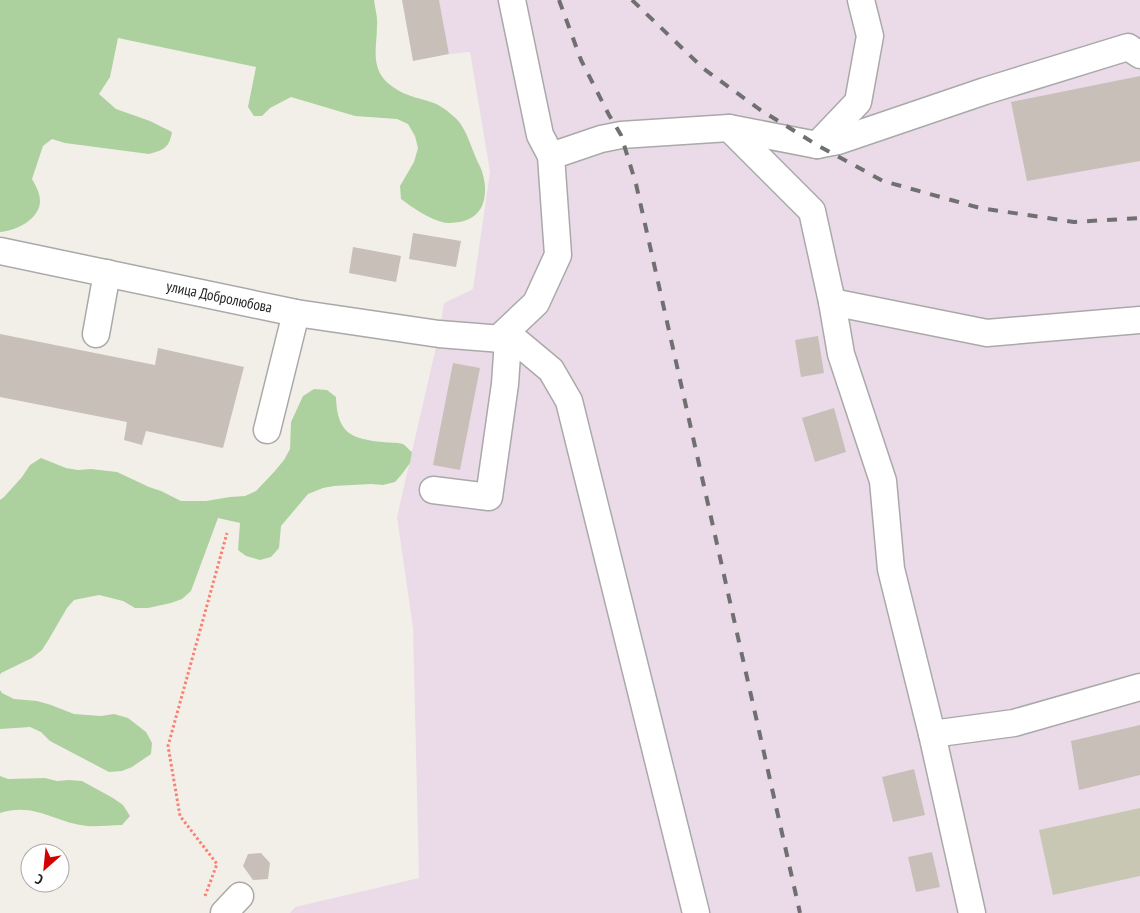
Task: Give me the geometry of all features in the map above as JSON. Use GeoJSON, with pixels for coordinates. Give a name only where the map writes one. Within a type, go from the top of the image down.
{"type":"FeatureCollection","features":[{"type":"Feature","properties":{"kind":"street"},"geometry":{"type":"LineString","coordinates":[[433,490],[488,497],[505,384],[503,339],[536,304],[558,255],[551,156],[540,135],[512,0]]}},
{"type":"Feature","properties":{"kind":"street"},"geometry":{"type":"LineString","coordinates":[[817,145],[858,102],[870,36],[861,0]]}},
{"type":"Feature","properties":{"kind":"street"},"geometry":{"type":"LineString","coordinates":[[551,156],[601,139],[621,135],[729,128],[817,145],[838,141],[985,91],[1128,47],[1140,55]]}},
{"type":"Feature","properties":{"kind":"street"},"geometry":{"type":"LineString","coordinates":[[729,128],[812,211],[832,302],[841,354],[882,481],[891,569],[932,734],[972,913]]}},
{"type":"Feature","properties":{"kind":"street","name":"улица Добролюбова"},"geometry":{"type":"LineString","coordinates":[[0,251],[296,313],[439,334],[503,339]]}},
{"type":"Feature","properties":{"kind":"street"},"geometry":{"type":"LineString","coordinates":[[96,334],[107,273]]}},
{"type":"Feature","properties":{"kind":"street"},"geometry":{"type":"LineString","coordinates":[[832,302],[986,333],[1140,320]]}},
{"type":"Feature","properties":{"kind":"street"},"geometry":{"type":"LineString","coordinates":[[267,430],[296,313]]}},
{"type":"Feature","properties":{"kind":"street"},"geometry":{"type":"LineString","coordinates":[[503,339],[515,340],[551,370],[569,401],[696,913]]}},
{"type":"Feature","properties":{"kind":"street"},"geometry":{"type":"LineString","coordinates":[[932,734],[1014,723],[1140,687]]}},
{"type":"Feature","properties":{"kind":"path"},"geometry":{"type":"LineString","coordinates":[[222,904],[217,864],[180,816],[168,746],[227,533]]}},
{"type":"Feature","properties":{"kind":"shaded area"},"geometry":{"type":"Polygon","coordinates":[[[439,0],[1140,0],[1140,913],[290,913],[295,907],[419,878],[413,628],[397,517],[439,334],[444,303],[473,289],[490,172],[470,52],[449,54],[439,0]]]}},
{"type":"Feature","properties":{"kind":"shaded area"},"geometry":{"type":"Polygon","coordinates":[[[1140,808],[1140,876],[1053,895],[1039,830],[1140,808]]]}},
{"type":"Feature","properties":{"kind":"green space"},"geometry":{"type":"Polygon","coordinates":[[[0,0],[374,0],[377,16],[376,57],[381,75],[390,85],[403,93],[432,102],[450,113],[460,123],[467,135],[484,179],[485,196],[483,204],[471,218],[448,223],[430,217],[401,199],[400,186],[414,162],[418,148],[415,136],[408,124],[397,119],[355,116],[291,97],[270,108],[262,116],[254,116],[248,107],[256,67],[118,38],[110,77],[99,94],[116,109],[150,121],[172,132],[169,142],[162,150],[149,154],[65,143],[52,139],[43,146],[32,179],[40,198],[36,213],[26,223],[0,232],[0,0]]]}},
{"type":"Feature","properties":{"kind":"green space"},"geometry":{"type":"Polygon","coordinates":[[[314,389],[327,390],[336,397],[339,419],[348,432],[354,436],[372,441],[403,444],[412,452],[410,463],[395,482],[383,485],[334,486],[308,494],[281,526],[279,548],[271,557],[260,560],[246,556],[238,550],[240,523],[218,518],[191,591],[182,599],[148,608],[135,608],[123,601],[99,595],[74,600],[67,608],[42,650],[32,658],[0,675],[0,500],[22,477],[30,465],[41,458],[66,468],[117,472],[181,501],[206,501],[245,496],[256,491],[284,460],[290,449],[291,422],[303,396],[314,389]]]}},
{"type":"Feature","properties":{"kind":"green space"},"geometry":{"type":"Polygon","coordinates":[[[0,690],[14,699],[37,701],[74,714],[101,716],[114,714],[128,718],[146,732],[152,743],[151,754],[132,767],[122,771],[109,772],[50,741],[41,732],[30,727],[0,729],[0,690]]]}},
{"type":"Feature","properties":{"kind":"green space"},"geometry":{"type":"Polygon","coordinates":[[[0,776],[8,779],[45,778],[57,781],[82,781],[123,805],[130,816],[122,825],[91,826],[76,824],[34,811],[12,810],[0,813],[0,776]]]}},
{"type":"Feature","properties":{"kind":"building"},"geometry":{"type":"Polygon","coordinates":[[[402,0],[439,0],[449,54],[413,61],[402,0]]]}},
{"type":"Feature","properties":{"kind":"building"},"geometry":{"type":"Polygon","coordinates":[[[1140,76],[1140,161],[1027,181],[1011,102],[1140,76]]]}},
{"type":"Feature","properties":{"kind":"building"},"geometry":{"type":"Polygon","coordinates":[[[413,233],[461,241],[456,267],[409,259],[413,233]]]}},
{"type":"Feature","properties":{"kind":"building"},"geometry":{"type":"Polygon","coordinates":[[[353,247],[401,256],[396,282],[349,273],[353,247]]]}},
{"type":"Feature","properties":{"kind":"building"},"geometry":{"type":"Polygon","coordinates":[[[0,334],[155,365],[158,348],[244,367],[223,448],[146,431],[142,445],[124,440],[127,422],[0,397],[0,334]]]}},
{"type":"Feature","properties":{"kind":"building"},"geometry":{"type":"Polygon","coordinates":[[[818,336],[824,373],[801,377],[795,340],[818,336]]]}},
{"type":"Feature","properties":{"kind":"building"},"geometry":{"type":"Polygon","coordinates":[[[453,363],[480,368],[460,470],[433,465],[453,363]]]}},
{"type":"Feature","properties":{"kind":"building"},"geometry":{"type":"Polygon","coordinates":[[[834,408],[846,452],[815,462],[802,418],[834,408]]]}},
{"type":"Feature","properties":{"kind":"building"},"geometry":{"type":"Polygon","coordinates":[[[1140,725],[1140,775],[1079,790],[1071,741],[1140,725]]]}},
{"type":"Feature","properties":{"kind":"building"},"geometry":{"type":"Polygon","coordinates":[[[914,769],[925,815],[893,822],[882,777],[914,769]]]}},
{"type":"Feature","properties":{"kind":"building"},"geometry":{"type":"Polygon","coordinates":[[[932,852],[940,887],[916,892],[908,857],[932,852]]]}},
{"type":"Feature","properties":{"kind":"building"},"geometry":{"type":"Polygon","coordinates":[[[261,853],[270,863],[268,879],[253,880],[243,866],[248,854],[261,853]]]}},
{"type":"Feature","properties":{"kind":"railway"},"geometry":{"type":"LineString","coordinates":[[559,0],[581,60],[621,135],[636,184],[800,913]]}},
{"type":"Feature","properties":{"kind":"railway"},"geometry":{"type":"LineString","coordinates":[[632,0],[704,69],[759,109],[817,145],[883,181],[980,208],[1074,222],[1140,218]]}}]}
